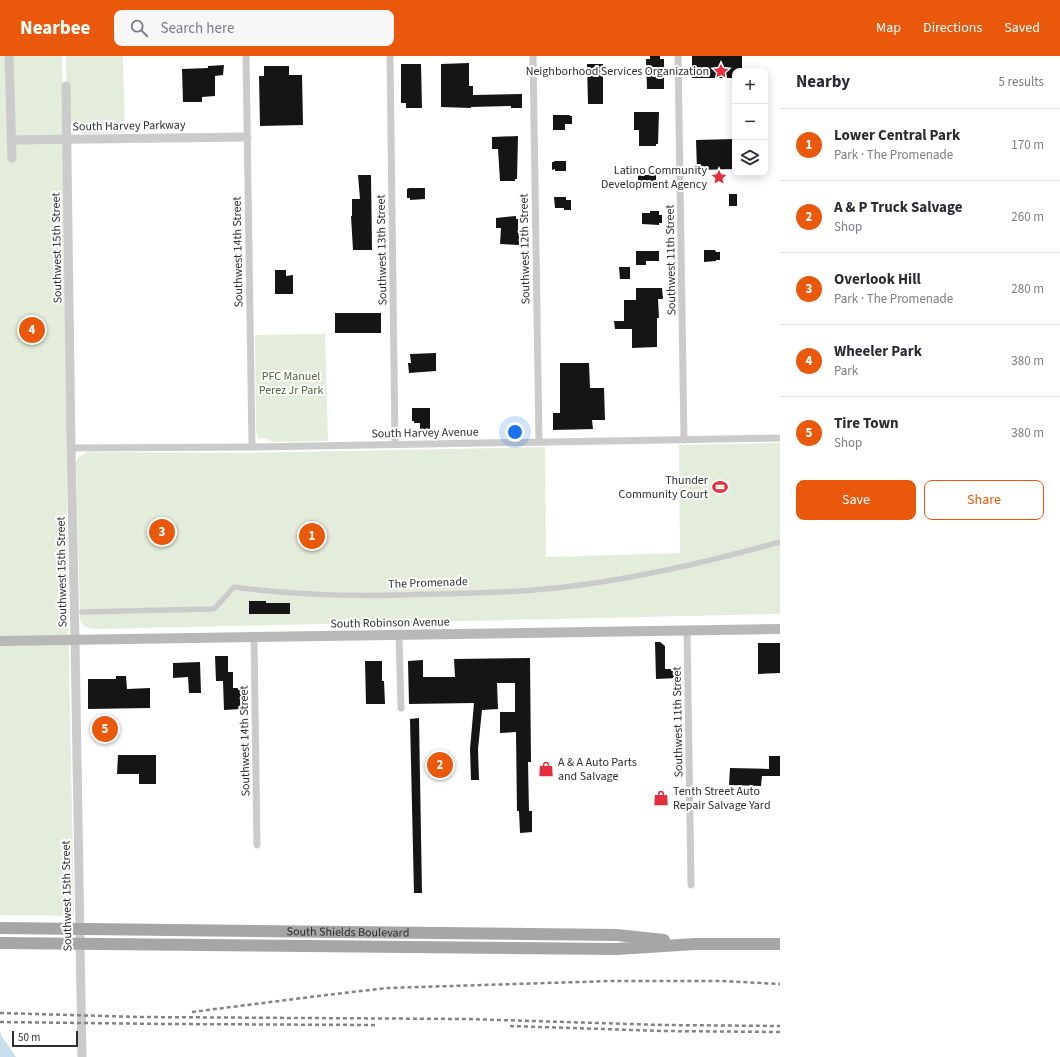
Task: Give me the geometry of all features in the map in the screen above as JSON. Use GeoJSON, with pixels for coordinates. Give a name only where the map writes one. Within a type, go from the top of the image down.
{"type":"FeatureCollection","features":[{"type":"Feature","properties":{"kind":"main road","name":"South Robinson Avenue"},"geometry":{"type":"LineString","coordinates":[[0,641],[399,636],[780,628]]}},
{"type":"Feature","properties":{"kind":"main road","name":"South Shields Boulevard"},"geometry":{"type":"LineString","coordinates":[[0,928],[617,935],[695,944]]}},
{"type":"Feature","properties":{"kind":"main road","name":"South Shields Boulevard"},"geometry":{"type":"LineString","coordinates":[[0,943],[617,949],[695,944],[780,944]]}},
{"type":"Feature","properties":{"kind":"street"},"geometry":{"type":"LineString","coordinates":[[9,56],[12,158]]}},
{"type":"Feature","properties":{"kind":"street","name":"Southwest 14th Street"},"geometry":{"type":"LineString","coordinates":[[246,56],[252,447]]}},
{"type":"Feature","properties":{"kind":"street","name":"Southwest 13th Street"},"geometry":{"type":"LineString","coordinates":[[390,56],[395,444]]}},
{"type":"Feature","properties":{"kind":"street","name":"Southwest 12th Street"},"geometry":{"type":"LineString","coordinates":[[533,56],[539,442]]}},
{"type":"Feature","properties":{"kind":"street","name":"Southwest 11th Street"},"geometry":{"type":"LineString","coordinates":[[678,56],[684,440]]}},
{"type":"Feature","properties":{"kind":"street","name":"Southwest 15th Street"},"geometry":{"type":"LineString","coordinates":[[66,86],[70,448],[75,640],[82,1057]]}},
{"type":"Feature","properties":{"kind":"street","name":"South Harvey Parkway"},"geometry":{"type":"LineString","coordinates":[[11,140],[247,137]]}},
{"type":"Feature","properties":{"kind":"street","name":"South Harvey Avenue"},"geometry":{"type":"LineString","coordinates":[[70,448],[252,447],[780,438]]}},
{"type":"Feature","properties":{"kind":"street","name":"The Promenade"},"geometry":{"type":"LineString","coordinates":[[82,612],[212,609],[216,608],[234,586],[276,592],[390,596],[534,590],[649,573],[693,564],[780,542]]}},
{"type":"Feature","properties":{"kind":"street","name":"Southwest 11th Street"},"geometry":{"type":"LineString","coordinates":[[687,630],[691,885]]}},
{"type":"Feature","properties":{"kind":"street"},"geometry":{"type":"LineString","coordinates":[[399,636],[401,708]]}},
{"type":"Feature","properties":{"kind":"street","name":"Southwest 14th Street"},"geometry":{"type":"LineString","coordinates":[[254,638],[257,844]]}},
{"type":"Feature","properties":{"kind":"green space"},"geometry":{"type":"Polygon","coordinates":[[[0,56],[62,56],[68,605],[74,916],[0,915],[0,56]]]}},
{"type":"Feature","properties":{"kind":"green space"},"geometry":{"type":"Polygon","coordinates":[[[66,56],[123,56],[125,133],[83,134],[77,131],[73,124],[67,124],[66,56]]]}},
{"type":"Feature","properties":{"kind":"green space","name":"PFC Manuel Perez Jr Park"},"geometry":{"type":"Polygon","coordinates":[[[325,334],[328,441],[273,442],[264,438],[258,439],[256,430],[255,335],[325,334]]]}},
{"type":"Feature","properties":{"kind":"green space"},"geometry":{"type":"Polygon","coordinates":[[[780,443],[780,614],[95,629],[85,627],[80,619],[76,462],[78,458],[87,452],[238,453],[545,447],[546,557],[680,553],[679,445],[780,443]]]}},
{"type":"Feature","properties":{"kind":"water"},"geometry":{"type":"Polygon","coordinates":[[[0,1029],[1,1035],[16,1057],[0,1057],[0,1029]]]}},
{"type":"Feature","properties":{"kind":"building"},"geometry":{"type":"Polygon","coordinates":[[[650,56],[660,56],[660,59],[664,59],[664,89],[647,89],[646,59],[650,59],[650,56]]]}},
{"type":"Feature","properties":{"kind":"building"},"geometry":{"type":"Polygon","coordinates":[[[692,56],[742,56],[742,68],[732,68],[732,78],[692,78],[692,56]]]}},
{"type":"Feature","properties":{"kind":"building"},"geometry":{"type":"Polygon","coordinates":[[[469,63],[469,86],[473,86],[473,95],[522,94],[522,108],[511,108],[511,106],[471,108],[441,107],[441,64],[469,63]]]}},
{"type":"Feature","properties":{"kind":"building"},"geometry":{"type":"Polygon","coordinates":[[[401,64],[421,64],[422,108],[406,108],[406,103],[401,103],[401,64]]]}},
{"type":"Feature","properties":{"kind":"building"},"geometry":{"type":"Polygon","coordinates":[[[587,64],[603,64],[603,104],[588,104],[587,64]]]}},
{"type":"Feature","properties":{"kind":"building"},"geometry":{"type":"Polygon","coordinates":[[[224,65],[223,75],[215,76],[215,96],[202,97],[202,102],[183,102],[182,69],[208,68],[208,66],[224,65]]]}},
{"type":"Feature","properties":{"kind":"building"},"geometry":{"type":"Polygon","coordinates":[[[264,66],[289,66],[289,75],[302,75],[303,125],[260,126],[259,76],[264,76],[264,66]]]}},
{"type":"Feature","properties":{"kind":"building"},"geometry":{"type":"Polygon","coordinates":[[[634,112],[659,112],[658,144],[656,144],[656,146],[639,146],[639,130],[634,130],[634,112]]]}},
{"type":"Feature","properties":{"kind":"building"},"geometry":{"type":"Polygon","coordinates":[[[553,115],[570,115],[572,116],[572,124],[565,124],[565,130],[553,130],[553,115]]]}},
{"type":"Feature","properties":{"kind":"building"},"geometry":{"type":"Polygon","coordinates":[[[518,136],[517,179],[515,179],[515,181],[500,181],[498,149],[492,149],[492,137],[518,136]]]}},
{"type":"Feature","properties":{"kind":"building"},"geometry":{"type":"Polygon","coordinates":[[[732,139],[732,169],[697,170],[696,140],[732,139]]]}},
{"type":"Feature","properties":{"kind":"building"},"geometry":{"type":"Polygon","coordinates":[[[566,161],[566,171],[555,171],[555,169],[552,170],[552,162],[566,161]]]}},
{"type":"Feature","properties":{"kind":"building"},"geometry":{"type":"Polygon","coordinates":[[[358,175],[371,175],[372,250],[353,250],[351,216],[352,199],[360,199],[358,175]]]}},
{"type":"Feature","properties":{"kind":"building"},"geometry":{"type":"Polygon","coordinates":[[[638,175],[656,175],[656,186],[638,186],[638,175]]]}},
{"type":"Feature","properties":{"kind":"building"},"geometry":{"type":"Polygon","coordinates":[[[425,188],[425,199],[410,200],[410,198],[407,198],[407,189],[425,188]]]}},
{"type":"Feature","properties":{"kind":"building"},"geometry":{"type":"Polygon","coordinates":[[[729,194],[737,194],[737,206],[729,206],[729,194]]]}},
{"type":"Feature","properties":{"kind":"building"},"geometry":{"type":"Polygon","coordinates":[[[554,197],[566,197],[566,200],[571,200],[571,210],[555,208],[554,197]]]}},
{"type":"Feature","properties":{"kind":"building"},"geometry":{"type":"Polygon","coordinates":[[[650,211],[659,211],[659,215],[662,215],[662,223],[659,223],[659,225],[642,224],[642,213],[650,213],[650,211]]]}},
{"type":"Feature","properties":{"kind":"building"},"geometry":{"type":"Polygon","coordinates":[[[516,216],[516,219],[518,219],[519,245],[500,244],[501,228],[496,228],[496,218],[516,216]]]}},
{"type":"Feature","properties":{"kind":"building"},"geometry":{"type":"Polygon","coordinates":[[[704,250],[715,250],[716,252],[720,252],[720,260],[704,262],[704,250]]]}},
{"type":"Feature","properties":{"kind":"building"},"geometry":{"type":"Polygon","coordinates":[[[636,251],[659,251],[659,261],[646,261],[646,265],[636,265],[636,251]]]}},
{"type":"Feature","properties":{"kind":"building"},"geometry":{"type":"Polygon","coordinates":[[[619,267],[630,267],[630,279],[620,279],[619,267]]]}},
{"type":"Feature","properties":{"kind":"building"},"geometry":{"type":"Polygon","coordinates":[[[275,270],[286,270],[286,276],[293,275],[293,294],[275,294],[275,270]]]}},
{"type":"Feature","properties":{"kind":"building"},"geometry":{"type":"Polygon","coordinates":[[[636,288],[662,288],[663,299],[658,299],[659,318],[657,318],[657,347],[632,348],[632,329],[615,329],[614,321],[624,321],[624,300],[636,300],[636,288]]]}},
{"type":"Feature","properties":{"kind":"building"},"geometry":{"type":"Polygon","coordinates":[[[335,313],[381,313],[381,333],[335,333],[335,313]]]}},
{"type":"Feature","properties":{"kind":"building"},"geometry":{"type":"Polygon","coordinates":[[[436,353],[436,371],[409,373],[408,363],[411,363],[410,354],[436,353]]]}},
{"type":"Feature","properties":{"kind":"building"},"geometry":{"type":"Polygon","coordinates":[[[560,363],[589,363],[590,388],[604,388],[605,420],[592,420],[593,429],[553,430],[553,413],[560,413],[560,363]]]}},
{"type":"Feature","properties":{"kind":"building"},"geometry":{"type":"Polygon","coordinates":[[[412,408],[430,408],[430,433],[420,433],[420,423],[414,423],[414,421],[412,421],[412,408]]]}},
{"type":"Feature","properties":{"kind":"building"},"geometry":{"type":"Polygon","coordinates":[[[249,601],[290,603],[290,614],[249,614],[249,601]]]}},
{"type":"Feature","properties":{"kind":"building"},"geometry":{"type":"Polygon","coordinates":[[[655,642],[660,642],[665,646],[665,669],[677,669],[677,678],[656,679],[655,642]]]}},
{"type":"Feature","properties":{"kind":"building"},"geometry":{"type":"Polygon","coordinates":[[[758,643],[780,643],[780,673],[758,674],[758,643]]]}},
{"type":"Feature","properties":{"kind":"building"},"geometry":{"type":"Polygon","coordinates":[[[215,656],[228,656],[228,672],[233,672],[233,688],[241,688],[241,709],[224,710],[223,681],[216,681],[215,656]]]}},
{"type":"Feature","properties":{"kind":"building"},"geometry":{"type":"Polygon","coordinates":[[[530,658],[531,762],[528,762],[529,811],[532,811],[532,832],[520,833],[519,811],[517,811],[516,732],[500,733],[500,712],[515,712],[515,683],[497,683],[498,709],[482,710],[478,749],[479,780],[471,780],[470,749],[474,703],[409,704],[408,661],[423,660],[423,677],[455,677],[454,659],[530,658]]]}},
{"type":"Feature","properties":{"kind":"building"},"geometry":{"type":"Polygon","coordinates":[[[365,661],[382,661],[382,681],[384,681],[385,704],[366,704],[365,661]]]}},
{"type":"Feature","properties":{"kind":"building"},"geometry":{"type":"Polygon","coordinates":[[[200,662],[201,693],[189,693],[188,677],[173,678],[173,663],[200,662]]]}},
{"type":"Feature","properties":{"kind":"building"},"geometry":{"type":"Polygon","coordinates":[[[116,676],[126,676],[127,689],[150,688],[150,708],[88,709],[88,679],[116,679],[116,676]]]}},
{"type":"Feature","properties":{"kind":"building"},"geometry":{"type":"Polygon","coordinates":[[[419,718],[422,893],[414,893],[410,719],[419,718]]]}},
{"type":"Feature","properties":{"kind":"building"},"geometry":{"type":"Polygon","coordinates":[[[118,755],[156,755],[156,784],[139,784],[139,774],[117,774],[118,755]]]}},
{"type":"Feature","properties":{"kind":"building"},"geometry":{"type":"Polygon","coordinates":[[[769,756],[780,756],[780,776],[762,776],[761,786],[729,785],[730,768],[769,769],[769,756]]]}},
{"type":"Feature","properties":{"kind":"railway"},"geometry":{"type":"LineString","coordinates":[[192,1012],[387,988],[611,981],[722,981],[780,984]]}},
{"type":"Feature","properties":{"kind":"railway"},"geometry":{"type":"LineString","coordinates":[[0,1013],[139,1017],[467,1019],[663,1025],[780,1026]]}},
{"type":"Feature","properties":{"kind":"railway"},"geometry":{"type":"LineString","coordinates":[[0,1022],[376,1025]]}},
{"type":"Feature","properties":{"kind":"railway"},"geometry":{"type":"LineString","coordinates":[[510,1026],[663,1031],[780,1032]]}},
{"type":"Feature","properties":{"kind":"place","name":"Neighborhood Services Organization"},"geometry":{"type":"Point","coordinates":[721,71]}},
{"type":"Feature","properties":{"kind":"place","name":"Latino Community Development Agency"},"geometry":{"type":"Point","coordinates":[719,177]}},
{"type":"Feature","properties":{"kind":"place","name":"Wheeler Park"},"geometry":{"type":"Point","coordinates":[32,330]}},
{"type":"Feature","properties":{"kind":"place","name":"Thunder Community Court"},"geometry":{"type":"Point","coordinates":[720,487]}},
{"type":"Feature","properties":{"kind":"place","name":"Overlook Hill"},"geometry":{"type":"Point","coordinates":[162,532]}},
{"type":"Feature","properties":{"kind":"place","name":"Lower Central Park"},"geometry":{"type":"Point","coordinates":[312,536]}},
{"type":"Feature","properties":{"kind":"place","name":"Tire Town"},"geometry":{"type":"Point","coordinates":[105,729]}},
{"type":"Feature","properties":{"kind":"place","name":"A & P Truck Salvage"},"geometry":{"type":"Point","coordinates":[440,765]}},
{"type":"Feature","properties":{"kind":"place","name":"A & A Auto Parts and Salvage"},"geometry":{"type":"Point","coordinates":[546,769]}},
{"type":"Feature","properties":{"kind":"place","name":"Tenth Street Auto Repair Salvage Yard"},"geometry":{"type":"Point","coordinates":[661,798]}}]}
